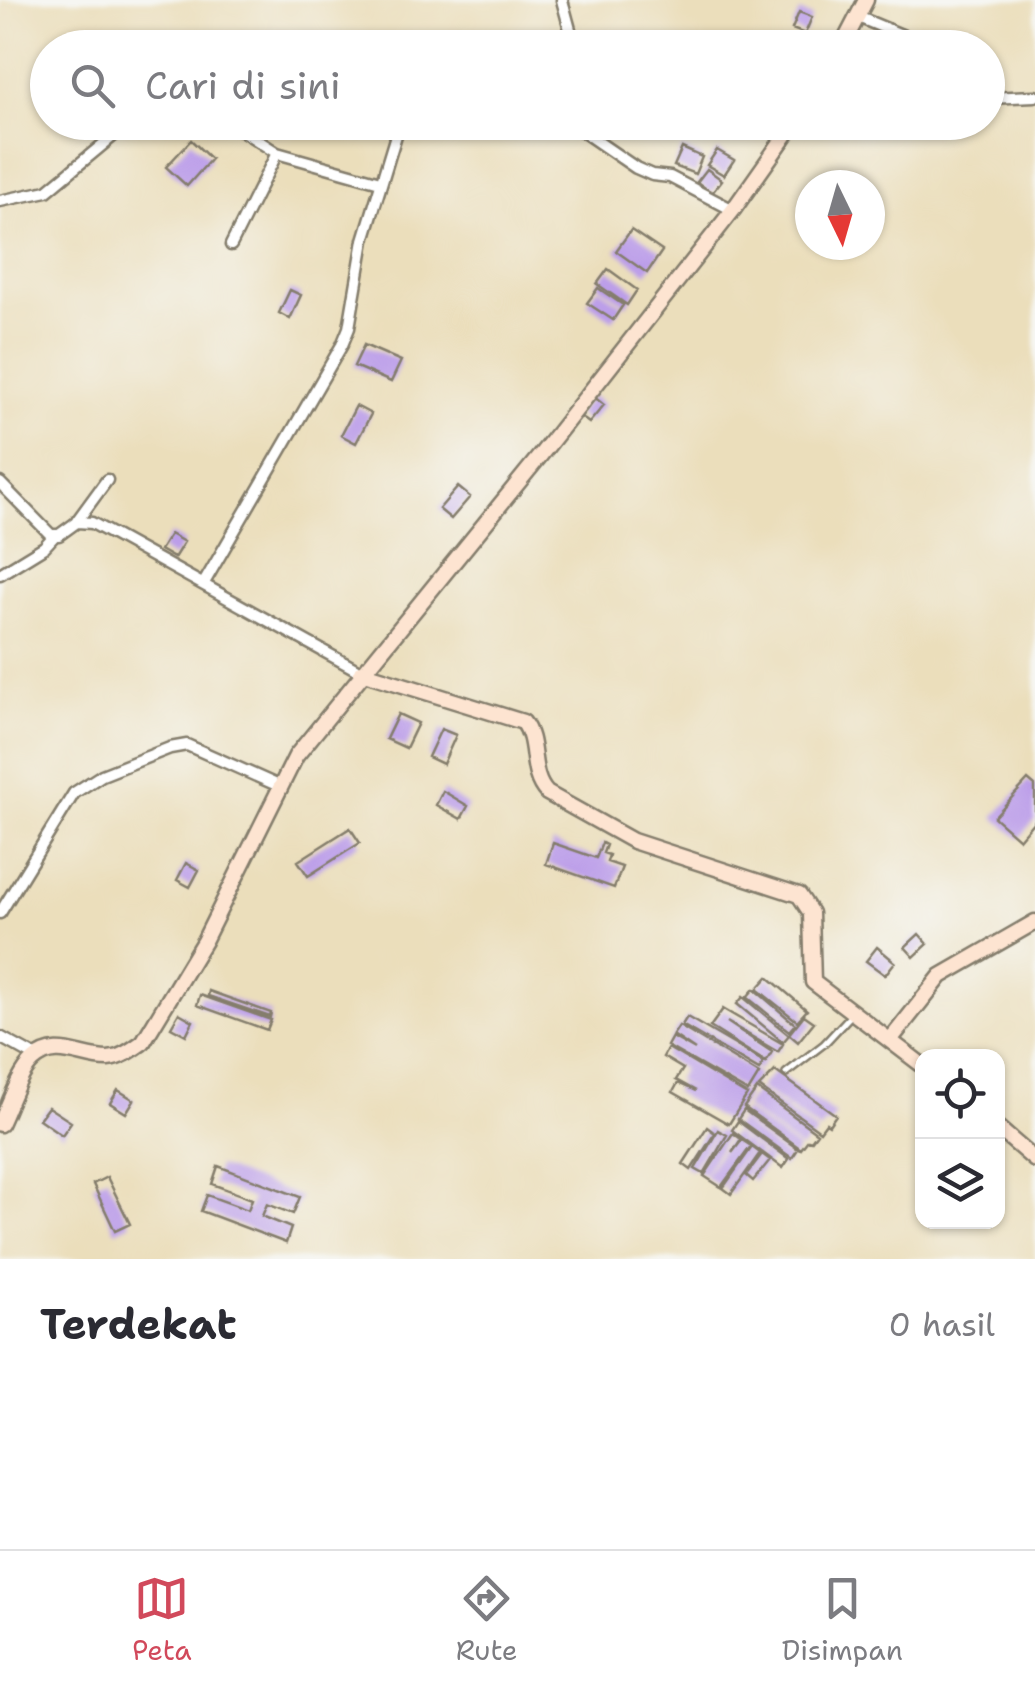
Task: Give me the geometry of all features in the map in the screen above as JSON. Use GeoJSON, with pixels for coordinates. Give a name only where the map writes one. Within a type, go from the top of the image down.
{"type":"FeatureCollection","features":[{"type":"Feature","properties":{"kind":"street"},"geometry":{"type":"LineString","coordinates":[[562,0],[570,30]]}},
{"type":"Feature","properties":{"kind":"street"},"geometry":{"type":"LineString","coordinates":[[851,30],[866,0]]}},
{"type":"Feature","properties":{"kind":"street"},"geometry":{"type":"LineString","coordinates":[[858,17],[889,30]]}},
{"type":"Feature","properties":{"kind":"street"},"geometry":{"type":"LineString","coordinates":[[1005,97],[1035,96]]}},
{"type":"Feature","properties":{"kind":"street"},"geometry":{"type":"LineString","coordinates":[[0,201],[47,191],[108,140]]}},
{"type":"Feature","properties":{"kind":"street"},"geometry":{"type":"LineString","coordinates":[[258,140],[277,153],[380,182]]}},
{"type":"Feature","properties":{"kind":"street"},"geometry":{"type":"LineString","coordinates":[[204,583],[342,345],[364,240],[394,140]]}},
{"type":"Feature","properties":{"kind":"street"},"geometry":{"type":"LineString","coordinates":[[595,140],[636,168],[652,176],[670,177],[733,210]]}},
{"type":"Feature","properties":{"kind":"street"},"geometry":{"type":"LineString","coordinates":[[0,1124],[29,1064],[38,1058],[56,1050],[70,1050],[109,1059],[143,1042],[204,941],[296,756],[360,672],[539,457],[733,210],[782,140]]}},
{"type":"Feature","properties":{"kind":"street"},"geometry":{"type":"LineString","coordinates":[[230,245],[277,153]]}},
{"type":"Feature","properties":{"kind":"street"},"geometry":{"type":"LineString","coordinates":[[0,574],[77,522],[107,480]]}},
{"type":"Feature","properties":{"kind":"street"},"geometry":{"type":"LineString","coordinates":[[0,483],[55,535]]}},
{"type":"Feature","properties":{"kind":"street"},"geometry":{"type":"LineString","coordinates":[[77,522],[92,523],[360,672],[523,722],[529,732],[536,774],[547,793],[633,841],[799,895],[811,913],[813,982],[915,1059]]}},
{"type":"Feature","properties":{"kind":"street"},"geometry":{"type":"LineString","coordinates":[[0,913],[74,793],[102,775],[170,748],[186,746],[279,786]]}},
{"type":"Feature","properties":{"kind":"street"},"geometry":{"type":"LineString","coordinates":[[891,1038],[941,976],[1035,922]]}},
{"type":"Feature","properties":{"kind":"street"},"geometry":{"type":"LineString","coordinates":[[0,1037],[38,1058]]}},
{"type":"Feature","properties":{"kind":"street"},"geometry":{"type":"LineString","coordinates":[[1005,1134],[1035,1160]]}},
{"type":"Feature","properties":{"kind":"lane"},"geometry":{"type":"LineString","coordinates":[[786,1073],[824,1044],[854,1012]]}},
{"type":"Feature","properties":{"kind":"building"},"geometry":{"type":"Polygon","coordinates":[[[799,12],[812,17],[807,30],[792,29],[799,12]]]}},
{"type":"Feature","properties":{"kind":"building"},"geometry":{"type":"Polygon","coordinates":[[[191,140],[211,159],[187,186],[166,167],[191,140]]]}},
{"type":"Feature","properties":{"kind":"building"},"geometry":{"type":"Polygon","coordinates":[[[682,148],[702,157],[695,174],[674,166],[682,148]]]}},
{"type":"Feature","properties":{"kind":"building"},"geometry":{"type":"Polygon","coordinates":[[[717,150],[734,160],[724,175],[707,165],[717,150]]]}},
{"type":"Feature","properties":{"kind":"building"},"geometry":{"type":"Polygon","coordinates":[[[707,169],[722,180],[712,193],[697,182],[707,169]]]}},
{"type":"Feature","properties":{"kind":"building"},"geometry":{"type":"Polygon","coordinates":[[[631,230],[662,251],[647,273],[616,251],[631,230]]]}},
{"type":"Feature","properties":{"kind":"building"},"geometry":{"type":"Polygon","coordinates":[[[608,269],[637,290],[627,305],[597,284],[608,269]]]}},
{"type":"Feature","properties":{"kind":"building"},"geometry":{"type":"Polygon","coordinates":[[[598,288],[623,305],[613,320],[587,303],[598,288]]]}},
{"type":"Feature","properties":{"kind":"building"},"geometry":{"type":"Polygon","coordinates":[[[290,290],[301,295],[290,319],[279,313],[290,290]]]}},
{"type":"Feature","properties":{"kind":"building"},"geometry":{"type":"Polygon","coordinates":[[[364,345],[401,361],[391,382],[354,366],[364,345]]]}},
{"type":"Feature","properties":{"kind":"building"},"geometry":{"type":"Polygon","coordinates":[[[593,396],[604,405],[589,423],[577,414],[593,396]]]}},
{"type":"Feature","properties":{"kind":"building"},"geometry":{"type":"Polygon","coordinates":[[[356,406],[371,414],[356,443],[341,435],[356,406]]]}},
{"type":"Feature","properties":{"kind":"building"},"geometry":{"type":"Polygon","coordinates":[[[458,487],[470,497],[451,519],[439,509],[458,487]]]}},
{"type":"Feature","properties":{"kind":"building"},"geometry":{"type":"Polygon","coordinates":[[[170,534],[184,542],[174,558],[160,550],[170,534]]]}},
{"type":"Feature","properties":{"kind":"building"},"geometry":{"type":"Polygon","coordinates":[[[398,714],[418,723],[406,748],[386,739],[398,714]]]}},
{"type":"Feature","properties":{"kind":"building"},"geometry":{"type":"Polygon","coordinates":[[[441,729],[456,735],[443,764],[428,757],[441,729]]]}},
{"type":"Feature","properties":{"kind":"building"},"geometry":{"type":"Polygon","coordinates":[[[1028,780],[1035,786],[1035,820],[1019,839],[994,817],[1028,780]]]}},
{"type":"Feature","properties":{"kind":"building"},"geometry":{"type":"Polygon","coordinates":[[[443,791],[468,806],[461,819],[436,805],[443,791]]]}},
{"type":"Feature","properties":{"kind":"building"},"geometry":{"type":"Polygon","coordinates":[[[350,828],[360,843],[308,876],[298,861],[350,828]]]}},
{"type":"Feature","properties":{"kind":"building"},"geometry":{"type":"Polygon","coordinates":[[[553,843],[596,858],[602,843],[606,845],[603,853],[609,855],[607,862],[622,867],[614,888],[546,864],[553,843]]]}},
{"type":"Feature","properties":{"kind":"building"},"geometry":{"type":"Polygon","coordinates":[[[186,863],[199,870],[190,887],[177,880],[186,863]]]}},
{"type":"Feature","properties":{"kind":"building"},"geometry":{"type":"Polygon","coordinates":[[[919,934],[928,944],[914,957],[905,947],[919,934]]]}},
{"type":"Feature","properties":{"kind":"building"},"geometry":{"type":"Polygon","coordinates":[[[877,947],[895,962],[885,975],[866,961],[877,947]]]}},
{"type":"Feature","properties":{"kind":"building"},"geometry":{"type":"Polygon","coordinates":[[[768,977],[807,1010],[797,1021],[757,989],[768,977]]]}},
{"type":"Feature","properties":{"kind":"building"},"geometry":{"type":"Polygon","coordinates":[[[754,989],[795,1024],[789,1031],[747,997],[754,989]]]}},
{"type":"Feature","properties":{"kind":"building"},"geometry":{"type":"Polygon","coordinates":[[[209,991],[271,1013],[270,1017],[208,996],[209,991]]]}},
{"type":"Feature","properties":{"kind":"building"},"geometry":{"type":"Polygon","coordinates":[[[200,995],[271,1020],[267,1030],[197,1005],[200,995]]]}},
{"type":"Feature","properties":{"kind":"building"},"geometry":{"type":"Polygon","coordinates":[[[743,997],[789,1035],[783,1042],[737,1004],[743,997]]]}},
{"type":"Feature","properties":{"kind":"building"},"geometry":{"type":"Polygon","coordinates":[[[723,1009],[783,1044],[778,1052],[727,1022],[772,1052],[766,1062],[710,1027],[723,1009]]]}},
{"type":"Feature","properties":{"kind":"building"},"geometry":{"type":"Polygon","coordinates":[[[179,1013],[193,1021],[186,1035],[171,1027],[179,1013]]]}},
{"type":"Feature","properties":{"kind":"building"},"geometry":{"type":"Polygon","coordinates":[[[804,1015],[814,1022],[798,1042],[789,1034],[804,1015]]]}},
{"type":"Feature","properties":{"kind":"building"},"geometry":{"type":"Polygon","coordinates":[[[687,1017],[764,1062],[759,1070],[682,1025],[687,1017]]]}},
{"type":"Feature","properties":{"kind":"building"},"geometry":{"type":"Polygon","coordinates":[[[679,1026],[759,1074],[748,1092],[667,1046],[672,1037],[695,1050],[673,1035],[679,1026]]]}},
{"type":"Feature","properties":{"kind":"building"},"geometry":{"type":"Polygon","coordinates":[[[668,1048],[747,1095],[729,1124],[673,1092],[678,1083],[696,1091],[676,1080],[683,1069],[663,1057],[668,1048]]]}},
{"type":"Feature","properties":{"kind":"building"},"geometry":{"type":"Polygon","coordinates":[[[775,1071],[836,1115],[829,1125],[826,1123],[820,1131],[759,1087],[775,1071]]]}},
{"type":"Feature","properties":{"kind":"building"},"geometry":{"type":"Polygon","coordinates":[[[757,1089],[817,1133],[811,1141],[801,1149],[744,1107],[757,1089]]]}},
{"type":"Feature","properties":{"kind":"building"},"geometry":{"type":"Polygon","coordinates":[[[118,1090],[134,1100],[126,1113],[110,1103],[118,1090]]]}},
{"type":"Feature","properties":{"kind":"building"},"geometry":{"type":"Polygon","coordinates":[[[48,1107],[71,1122],[62,1135],[39,1119],[48,1107]]]}},
{"type":"Feature","properties":{"kind":"building"},"geometry":{"type":"Polygon","coordinates":[[[744,1110],[798,1149],[792,1158],[738,1119],[744,1110]]]}},
{"type":"Feature","properties":{"kind":"building"},"geometry":{"type":"Polygon","coordinates":[[[738,1121],[789,1159],[783,1168],[732,1130],[738,1121]]]}},
{"type":"Feature","properties":{"kind":"building"},"geometry":{"type":"Polygon","coordinates":[[[707,1127],[715,1133],[691,1170],[683,1164],[707,1127]]]}},
{"type":"Feature","properties":{"kind":"building"},"geometry":{"type":"Polygon","coordinates":[[[718,1130],[727,1135],[704,1174],[695,1169],[718,1130]]]}},
{"type":"Feature","properties":{"kind":"building"},"geometry":{"type":"Polygon","coordinates":[[[733,1133],[741,1139],[732,1153],[742,1140],[751,1146],[721,1187],[704,1176],[733,1133]]]}},
{"type":"Feature","properties":{"kind":"building"},"geometry":{"type":"Polygon","coordinates":[[[752,1147],[760,1153],[731,1194],[723,1188],[752,1147]]]}},
{"type":"Feature","properties":{"kind":"building"},"geometry":{"type":"Polygon","coordinates":[[[762,1154],[770,1160],[753,1181],[746,1175],[762,1154]]]}},
{"type":"Feature","properties":{"kind":"building"},"geometry":{"type":"Polygon","coordinates":[[[218,1166],[300,1197],[293,1214],[267,1204],[262,1216],[291,1228],[286,1243],[201,1211],[207,1195],[248,1210],[252,1199],[212,1184],[218,1166]]]}},
{"type":"Feature","properties":{"kind":"building"},"geometry":{"type":"Polygon","coordinates":[[[107,1177],[130,1224],[115,1231],[93,1184],[107,1177]]]}}]}
